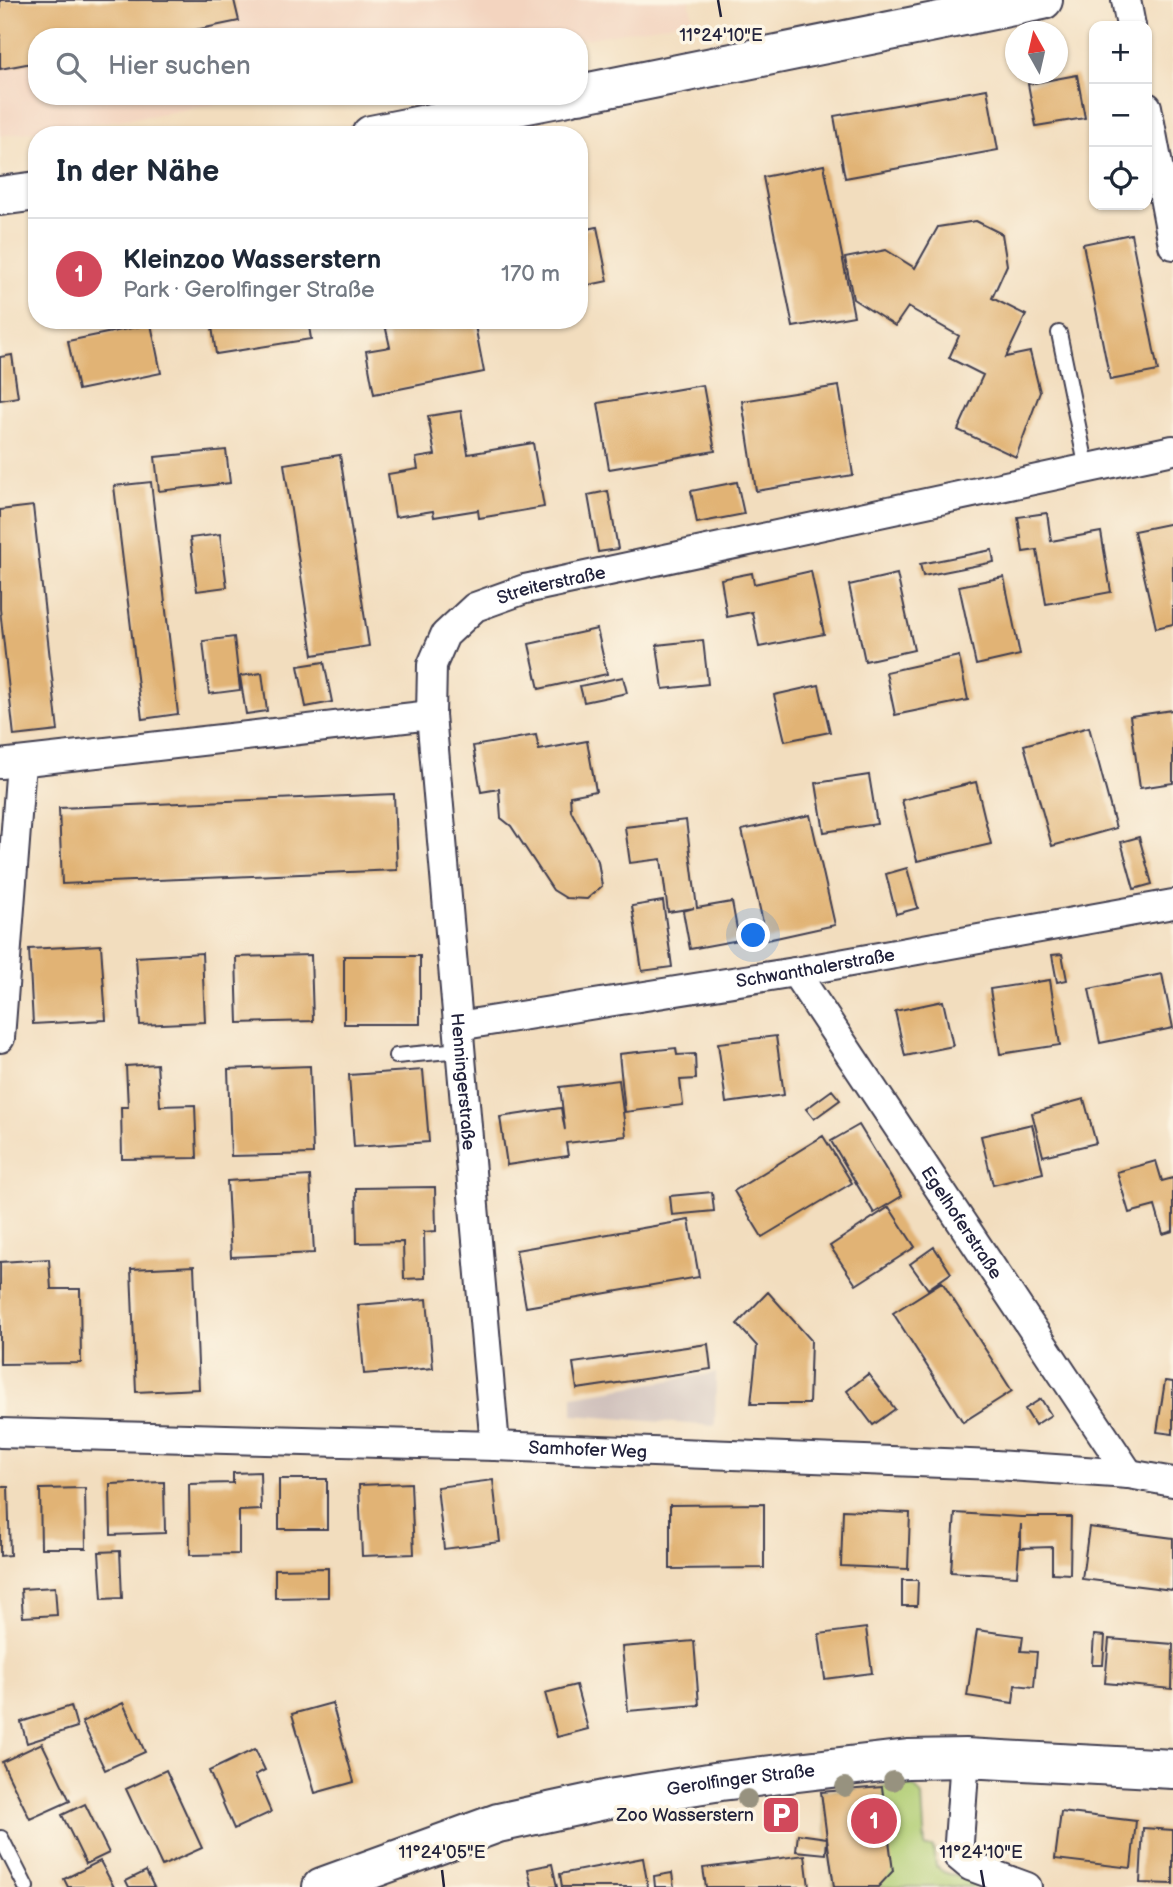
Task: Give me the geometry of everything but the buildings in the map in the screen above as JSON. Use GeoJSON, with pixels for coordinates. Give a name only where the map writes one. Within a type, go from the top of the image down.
{"type":"FeatureCollection","features":[{"type":"Feature","properties":{"kind":"street"},"geometry":{"type":"LineString","coordinates":[[588,92],[981,6],[1043,0]]}},
{"type":"Feature","properties":{"kind":"street"},"geometry":{"type":"LineString","coordinates":[[1126,0],[1130,21]]}},
{"type":"Feature","properties":{"kind":"street"},"geometry":{"type":"LineString","coordinates":[[416,126],[523,105]]}},
{"type":"Feature","properties":{"kind":"street"},"geometry":{"type":"LineString","coordinates":[[1152,134],[1173,245]]}},
{"type":"Feature","properties":{"kind":"street"},"geometry":{"type":"LineString","coordinates":[[0,196],[28,192]]}},
{"type":"Feature","properties":{"kind":"street","name":"Streiterstraße"},"geometry":{"type":"LineString","coordinates":[[431,715],[432,665],[446,635],[475,607],[525,589],[1173,450]]}},
{"type":"Feature","properties":{"kind":"street"},"geometry":{"type":"LineString","coordinates":[[0,1038],[11,764],[431,715]]}},
{"type":"Feature","properties":{"kind":"street","name":"Henningerstraße"},"geometry":{"type":"LineString","coordinates":[[431,715],[495,1446]]}},
{"type":"Feature","properties":{"kind":"street","name":"Schwanthalerstraße"},"geometry":{"type":"LineString","coordinates":[[459,1038],[795,972],[1173,904]]}},
{"type":"Feature","properties":{"kind":"street","name":"Egelhoferstraße"},"geometry":{"type":"LineString","coordinates":[[795,972],[1129,1474]]}},
{"type":"Feature","properties":{"kind":"street","name":"Samhofer Weg"},"geometry":{"type":"LineString","coordinates":[[0,1433],[495,1446],[995,1465],[1129,1474],[1173,1482]]}},
{"type":"Feature","properties":{"kind":"street"},"geometry":{"type":"LineString","coordinates":[[965,1758],[958,1856],[970,1866],[1027,1887]]}},
{"type":"Feature","properties":{"kind":"street","name":"Gerolfinger Straße"},"geometry":{"type":"LineString","coordinates":[[322,1887],[498,1823],[610,1799],[721,1781],[908,1759],[965,1758],[1173,1769]]}},
{"type":"Feature","properties":{"kind":"lane"},"geometry":{"type":"LineString","coordinates":[[1059,333],[1087,469]]}},
{"type":"Feature","properties":{"kind":"lane"},"geometry":{"type":"LineString","coordinates":[[396,1056],[459,1038]]}},
{"type":"Feature","properties":{"kind":"lane"},"geometry":{"type":"LineString","coordinates":[[1,1838],[26,1887]]}},
{"type":"Feature","properties":{"kind":"shaded area"},"geometry":{"type":"Polygon","coordinates":[[[0,0],[689,0],[693,20],[588,38],[588,28],[28,28],[28,105],[211,105],[74,126],[28,126],[28,132],[0,136],[0,0]]]}},
{"type":"Feature","properties":{"kind":"shaded area"},"geometry":{"type":"Polygon","coordinates":[[[716,1373],[715,1426],[573,1415],[573,1396],[716,1373]]]}},
{"type":"Feature","properties":{"kind":"green space"},"geometry":{"type":"Polygon","coordinates":[[[906,1785],[915,1787],[922,1796],[925,1847],[933,1847],[936,1866],[944,1872],[988,1887],[834,1887],[821,1792],[906,1785]]]}},
{"type":"Feature","properties":{"kind":"place","name":"Zoo Wasserstern"},"geometry":{"type":"Point","coordinates":[781,1815]}},
{"type":"Feature","properties":{"kind":"place","name":"Kleinzoo Wasserstern"},"geometry":{"type":"Point","coordinates":[874,1821]}}]}
